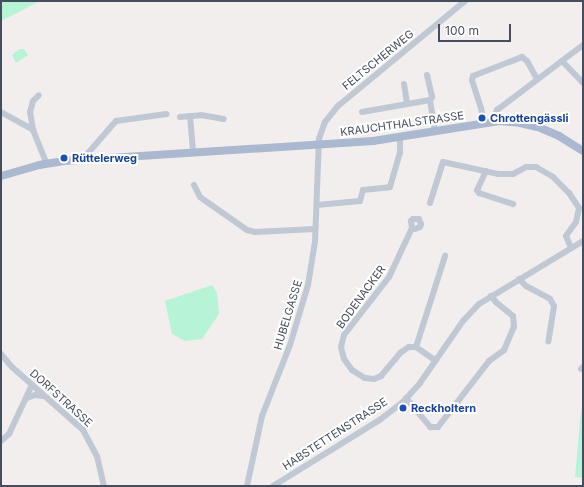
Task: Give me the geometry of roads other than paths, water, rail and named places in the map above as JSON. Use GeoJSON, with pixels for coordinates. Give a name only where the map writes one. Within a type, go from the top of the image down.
{"type":"FeatureCollection","features":[{"type":"Feature","properties":{"kind":"main road","name":"KRAUCHTHALSTRASSE"},"geometry":{"type":"LineString","coordinates":[[1,176],[46,163],[373,141],[493,122],[512,122],[538,127],[559,136],[583,150]]}},
{"type":"Feature","properties":{"kind":"street","name":"FELTSCHERWEG"},"geometry":{"type":"LineString","coordinates":[[319,144],[319,139],[325,122],[338,106],[465,1]]}},
{"type":"Feature","properties":{"kind":"street"},"geometry":{"type":"LineString","coordinates":[[493,122],[497,110],[583,45]]}},
{"type":"Feature","properties":{"kind":"street"},"geometry":{"type":"LineString","coordinates":[[484,123],[482,108],[472,80],[473,76],[522,58],[527,61],[537,79]]}},
{"type":"Feature","properties":{"kind":"street"},"geometry":{"type":"LineString","coordinates":[[562,61],[583,83]]}},
{"type":"Feature","properties":{"kind":"street"},"geometry":{"type":"LineString","coordinates":[[427,74],[432,97],[430,100],[435,131]]}},
{"type":"Feature","properties":{"kind":"street"},"geometry":{"type":"LineString","coordinates":[[404,84],[407,104]]}},
{"type":"Feature","properties":{"kind":"street"},"geometry":{"type":"LineString","coordinates":[[39,95],[33,101],[30,112],[33,130],[46,163]]}},
{"type":"Feature","properties":{"kind":"street"},"geometry":{"type":"LineString","coordinates":[[362,112],[430,100]]}},
{"type":"Feature","properties":{"kind":"street"},"geometry":{"type":"LineString","coordinates":[[1,112],[33,130]]}},
{"type":"Feature","properties":{"kind":"street"},"geometry":{"type":"LineString","coordinates":[[82,160],[116,121],[167,114]]}},
{"type":"Feature","properties":{"kind":"street"},"geometry":{"type":"LineString","coordinates":[[190,116],[193,152]]}},
{"type":"Feature","properties":{"kind":"street"},"geometry":{"type":"LineString","coordinates":[[180,117],[209,116],[224,119]]}},
{"type":"Feature","properties":{"kind":"street"},"geometry":{"type":"LineString","coordinates":[[317,205],[360,201],[363,190],[390,188],[400,153],[400,137]]}},
{"type":"Feature","properties":{"kind":"street","name":"HUBELGASSE"},"geometry":{"type":"LineString","coordinates":[[247,486],[262,416],[290,345],[307,289],[315,230],[319,144]]}},
{"type":"Feature","properties":{"kind":"street"},"geometry":{"type":"LineString","coordinates":[[430,203],[443,162],[498,174],[513,174],[526,167],[536,167],[553,177],[569,193],[579,208],[576,222],[566,236],[571,248]]}},
{"type":"Feature","properties":{"kind":"street"},"geometry":{"type":"LineString","coordinates":[[486,171],[477,190],[479,193],[513,204]]}},
{"type":"Feature","properties":{"kind":"street"},"geometry":{"type":"LineString","coordinates":[[194,185],[200,197],[247,230],[255,232],[315,230]]}},
{"type":"Feature","properties":{"kind":"street","name":"BODENACKER"},"geometry":{"type":"LineString","coordinates":[[412,228],[390,277],[344,335],[341,347],[344,359],[352,370],[365,378],[374,379],[381,376],[400,353],[409,347],[416,347]]}},
{"type":"Feature","properties":{"kind":"street","name":"HABSTETTENSTRASSE"},"geometry":{"type":"LineString","coordinates":[[273,486],[381,419],[406,398],[420,383],[467,316],[491,296],[583,241]]}},
{"type":"Feature","properties":{"kind":"street"},"geometry":{"type":"LineString","coordinates":[[436,361],[416,347],[445,256]]}},
{"type":"Feature","properties":{"kind":"street"},"geometry":{"type":"LineString","coordinates":[[519,279],[526,286],[550,299],[554,306],[548,342]]}},
{"type":"Feature","properties":{"kind":"street"},"geometry":{"type":"LineString","coordinates":[[406,398],[430,427],[438,427],[489,361],[504,350],[514,327],[513,316],[491,296]]}},
{"type":"Feature","properties":{"kind":"street","name":"DORFSTRASSE"},"geometry":{"type":"LineString","coordinates":[[1,354],[12,367],[43,396],[80,426],[89,437],[99,460],[104,486]]}},
{"type":"Feature","properties":{"kind":"street"},"geometry":{"type":"LineString","coordinates":[[1,441],[9,434],[32,385]]}},
{"type":"Feature","properties":{"kind":"street"},"geometry":{"type":"LineString","coordinates":[[27,398],[35,395],[43,396]]}},
{"type":"Feature","properties":{"kind":"place","name":"Chrottengässli"},"geometry":{"type":"Point","coordinates":[482,118]}},
{"type":"Feature","properties":{"kind":"place","name":"Rüttelerweg"},"geometry":{"type":"Point","coordinates":[64,158]}},
{"type":"Feature","properties":{"kind":"place","name":"Reckholtern"},"geometry":{"type":"Point","coordinates":[403,408]}}]}
